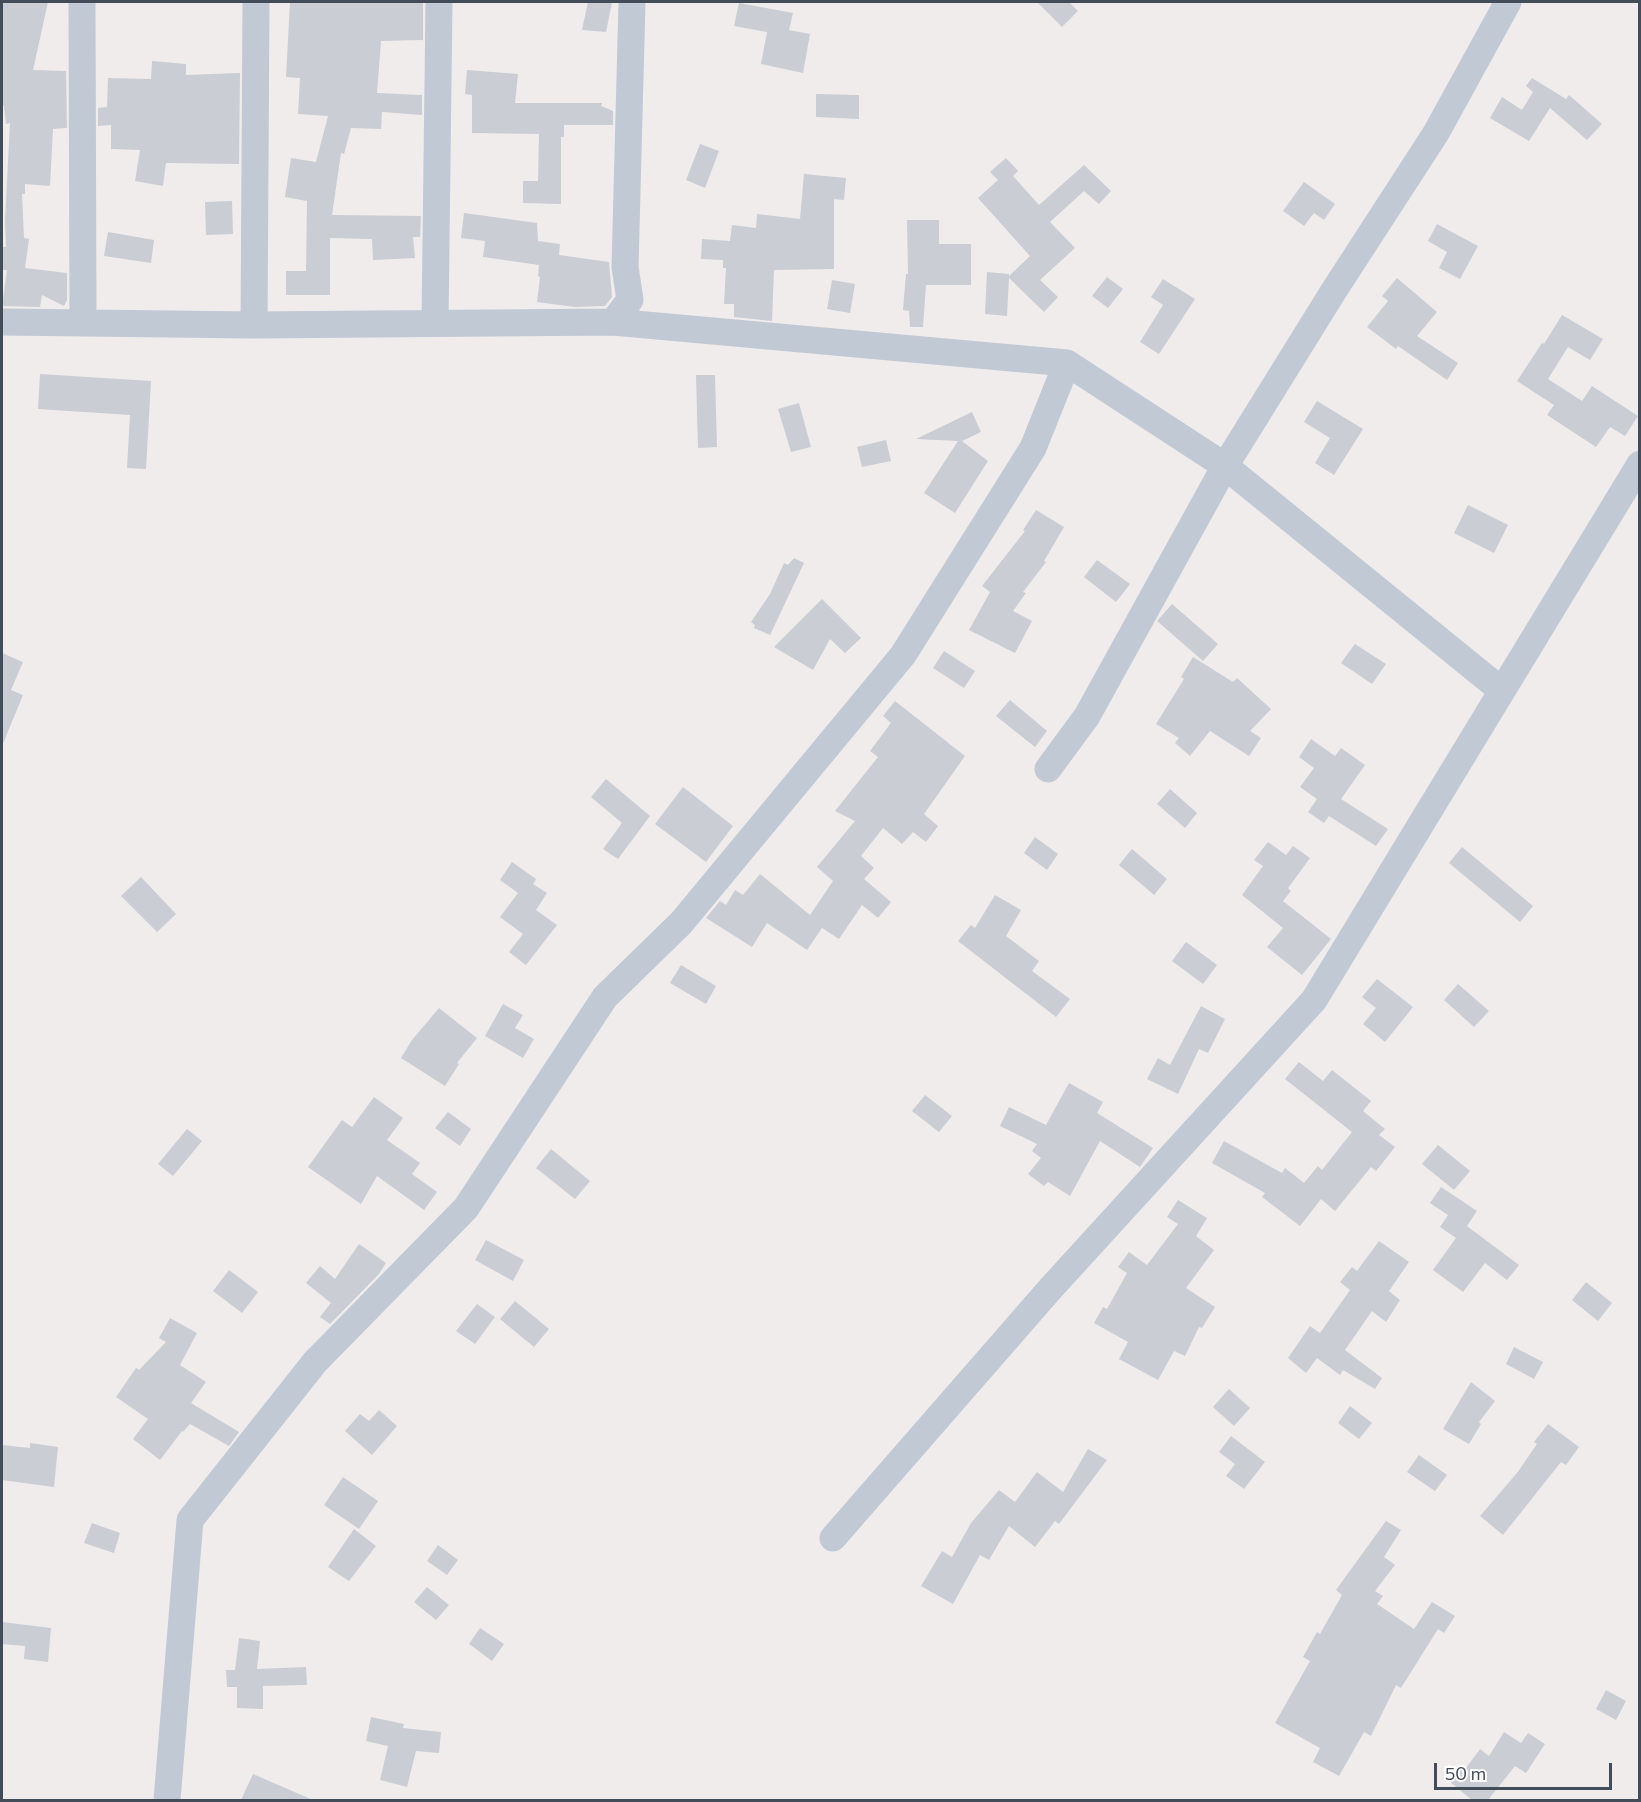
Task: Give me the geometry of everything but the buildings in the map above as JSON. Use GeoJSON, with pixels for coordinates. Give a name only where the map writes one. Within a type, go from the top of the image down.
{"type":"FeatureCollection","features":[{"type":"Feature","properties":{"kind":"street"},"geometry":{"type":"LineString","coordinates":[[81,2],[82,323]]}},
{"type":"Feature","properties":{"kind":"street"},"geometry":{"type":"LineString","coordinates":[[254,324],[256,2]]}},
{"type":"Feature","properties":{"kind":"street"},"geometry":{"type":"LineString","coordinates":[[435,322],[439,2]]}},
{"type":"Feature","properties":{"kind":"street"},"geometry":{"type":"LineString","coordinates":[[614,322],[630,300],[626,267],[632,2]]}},
{"type":"Feature","properties":{"kind":"street"},"geometry":{"type":"LineString","coordinates":[[1048,769],[1087,716],[1225,466],[1333,292],[1436,133],[1508,2]]}},
{"type":"Feature","properties":{"kind":"street"},"geometry":{"type":"LineString","coordinates":[[2,322],[254,324],[614,322],[1067,363],[1225,466],[1501,690]]}},
{"type":"Feature","properties":{"kind":"street"},"geometry":{"type":"LineString","coordinates":[[167,1800],[190,1520],[315,1362],[466,1209],[605,997],[681,923],[903,655],[1033,448],[1067,363]]}},
{"type":"Feature","properties":{"kind":"street"},"geometry":{"type":"LineString","coordinates":[[833,1538],[1051,1288],[1314,1000],[1640,464]]}}]}
